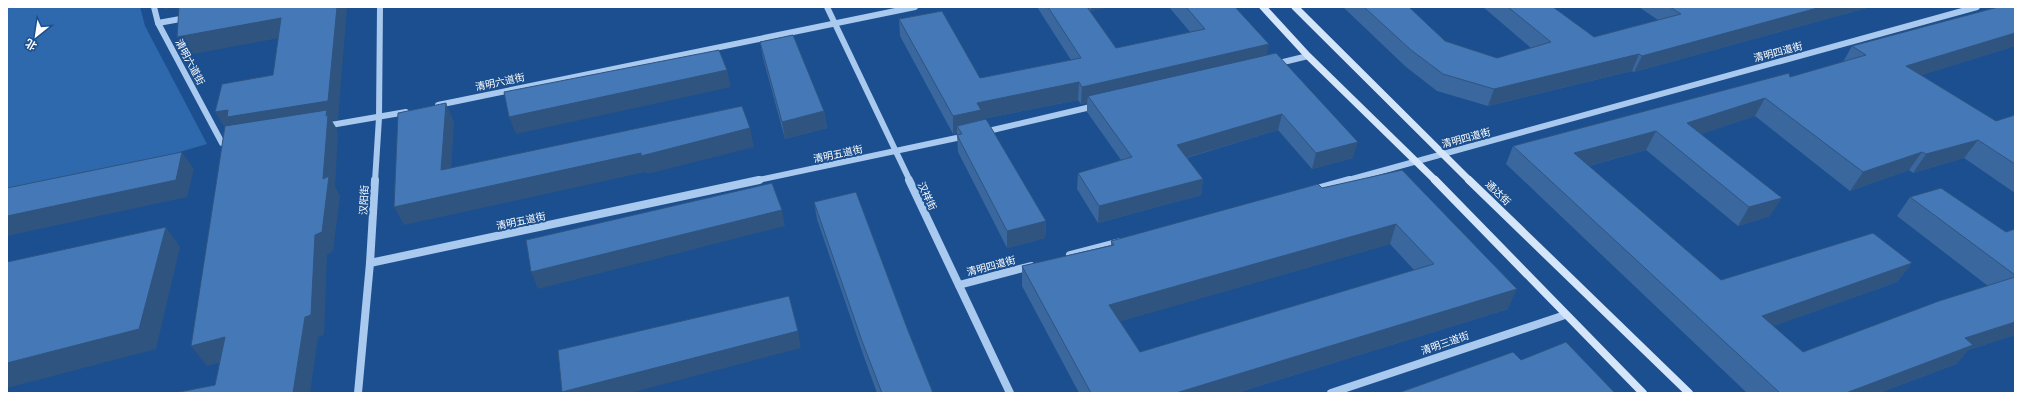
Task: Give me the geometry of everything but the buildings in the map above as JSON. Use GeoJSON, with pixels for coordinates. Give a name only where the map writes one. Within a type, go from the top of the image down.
{"type":"FeatureCollection","features":[{"type":"Feature","properties":{"kind":"main road"},"geometry":{"type":"LineString","coordinates":[[1263,7],[1308,56],[1417,162],[1565,315],[1643,393]]}},
{"type":"Feature","properties":{"kind":"main road","name":"通达街"},"geometry":{"type":"LineString","coordinates":[[1295,7],[1443,155],[1689,393]]}},
{"type":"Feature","properties":{"kind":"street"},"geometry":{"type":"LineString","coordinates":[[154,7],[158,23],[189,18]]}},
{"type":"Feature","properties":{"kind":"street","name":"汉阳街"},"geometry":{"type":"LineString","coordinates":[[358,393],[370,263],[379,118],[380,7]]}},
{"type":"Feature","properties":{"kind":"street","name":"汉祥街"},"geometry":{"type":"LineString","coordinates":[[827,7],[1010,393]]}},
{"type":"Feature","properties":{"kind":"street","name":"清明六道街"},"geometry":{"type":"LineString","coordinates":[[433,106],[915,7]]}},
{"type":"Feature","properties":{"kind":"street","name":"清明四道街"},"geometry":{"type":"LineString","coordinates":[[1302,193],[1977,7]]}},
{"type":"Feature","properties":{"kind":"street","name":"清明六道街"},"geometry":{"type":"LineString","coordinates":[[158,23],[222,143],[237,141]]}},
{"type":"Feature","properties":{"kind":"street"},"geometry":{"type":"LineString","coordinates":[[1269,65],[1308,56]]}},
{"type":"Feature","properties":{"kind":"street","name":"清明五道街"},"geometry":{"type":"LineString","coordinates":[[370,263],[896,152],[1106,103]]}},
{"type":"Feature","properties":{"kind":"street"},"geometry":{"type":"LineString","coordinates":[[316,128],[379,118],[410,111]]}},
{"type":"Feature","properties":{"kind":"street"},"geometry":{"type":"LineString","coordinates":[[1066,256],[1127,240]]}},
{"type":"Feature","properties":{"kind":"street","name":"清明四道街"},"geometry":{"type":"LineString","coordinates":[[959,285],[1035,265]]}},
{"type":"Feature","properties":{"kind":"street","name":"清明三道街"},"geometry":{"type":"LineString","coordinates":[[1331,393],[1565,315]]}},
{"type":"Feature","properties":{"kind":"shaded area"},"geometry":{"type":"Polygon","coordinates":[[[7,7],[140,7],[145,26],[207,144],[101,175],[7,196],[7,7]]]}}]}
